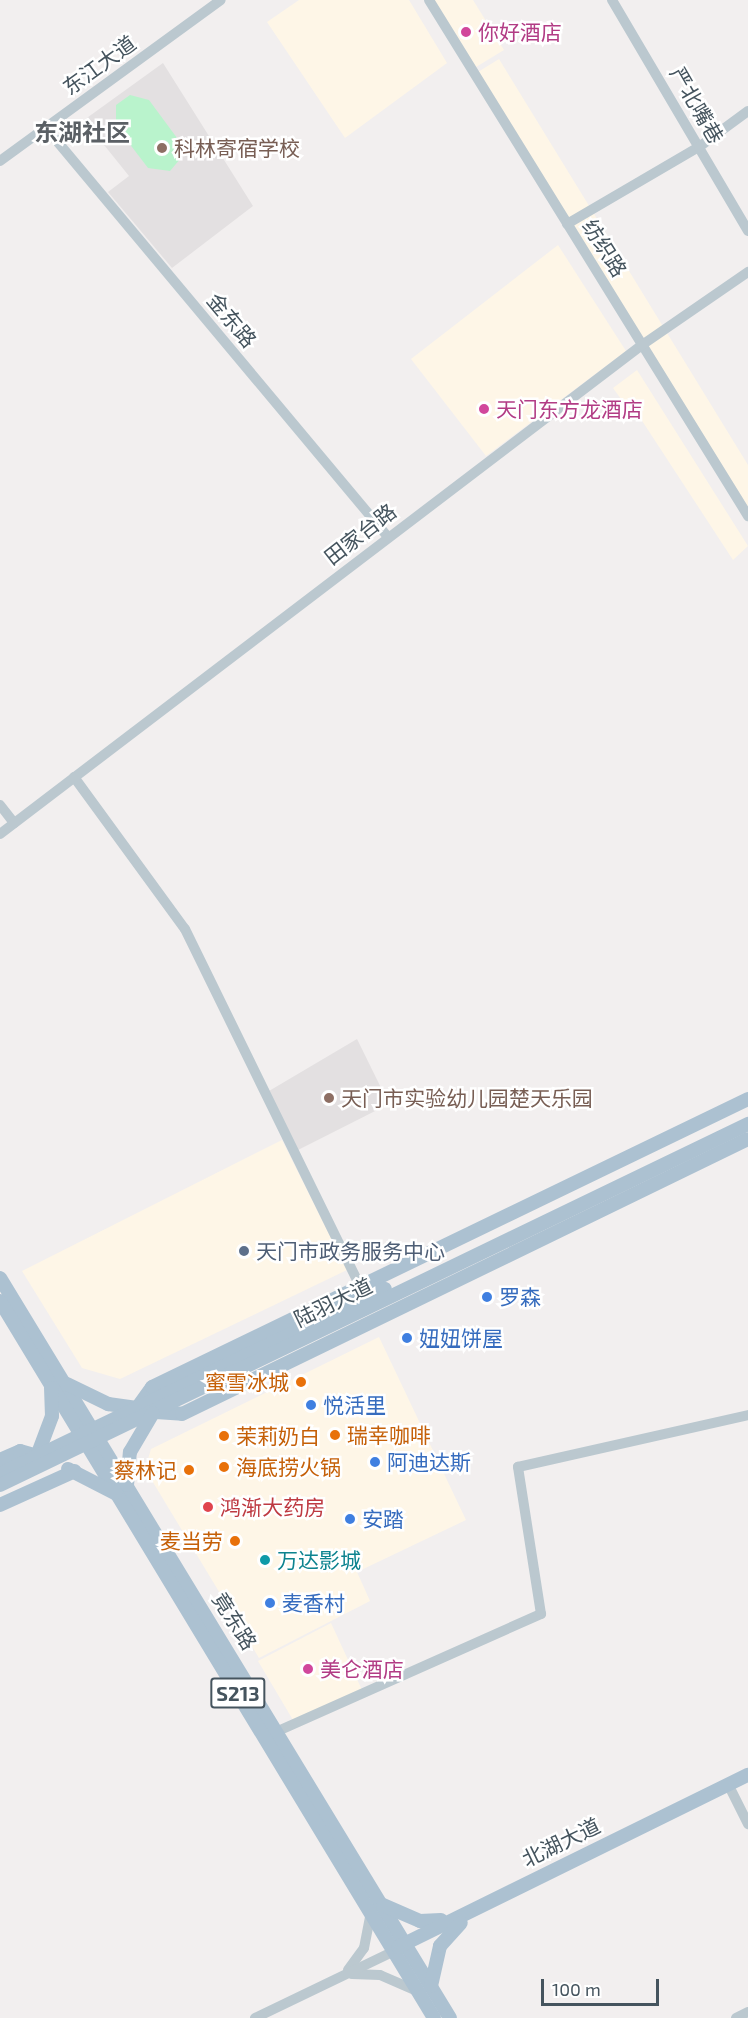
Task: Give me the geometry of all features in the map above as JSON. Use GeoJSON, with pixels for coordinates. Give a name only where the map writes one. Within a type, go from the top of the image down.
{"type":"FeatureCollection","features":[{"type":"Feature","properties":{"kind":"main road"},"geometry":{"type":"LineString","coordinates":[[40,1460],[52,1416],[54,1378],[86,1396],[137,1408],[152,1387],[748,1099]]}},
{"type":"Feature","properties":{"kind":"main road","name":"陆羽大道"},"geometry":{"type":"LineString","coordinates":[[90,1436],[137,1408],[748,1115]]}},
{"type":"Feature","properties":{"kind":"main road","name":"陆羽大道"},"geometry":{"type":"LineString","coordinates":[[0,1474],[40,1460],[90,1436],[154,1412],[748,1124]]}},
{"type":"Feature","properties":{"kind":"main road"},"geometry":{"type":"LineString","coordinates":[[0,1460],[20,1451],[123,1491],[130,1452],[154,1412],[182,1414],[748,1139]]}},
{"type":"Feature","properties":{"kind":"main road","name":"竟东路"},"geometry":{"type":"LineString","coordinates":[[0,1278],[54,1378]]}},
{"type":"Feature","properties":{"kind":"main road","name":"竟东路"},"geometry":{"type":"LineString","coordinates":[[0,1301],[54,1378],[402,1947],[425,1990],[434,2018]]}},
{"type":"Feature","properties":{"kind":"main road","name":"陆羽大道"},"geometry":{"type":"LineString","coordinates":[[0,1485],[40,1460]]}},
{"type":"Feature","properties":{"kind":"main road"},"geometry":{"type":"LineString","coordinates":[[0,1505],[75,1471]]}},
{"type":"Feature","properties":{"kind":"main road","name":"竟东路"},"geometry":{"type":"LineString","coordinates":[[123,1491],[278,1731],[376,1907]]}},
{"type":"Feature","properties":{"kind":"main road","name":"北湖大道"},"geometry":{"type":"LineString","coordinates":[[402,1947],[730,1788],[748,1775]]}},
{"type":"Feature","properties":{"kind":"main road","name":"北湖大道"},"geometry":{"type":"LineString","coordinates":[[730,1788],[748,1784]]}},
{"type":"Feature","properties":{"kind":"main road"},"geometry":{"type":"LineString","coordinates":[[376,1907],[420,1921],[459,1919]]}},
{"type":"Feature","properties":{"kind":"main road"},"geometry":{"type":"LineString","coordinates":[[425,1990],[440,1946],[459,1919]]}},
{"type":"Feature","properties":{"kind":"main road","name":"竟东路"},"geometry":{"type":"LineString","coordinates":[[425,1990],[450,2018]]}},
{"type":"Feature","properties":{"kind":"street","name":"东江大道"},"geometry":{"type":"LineString","coordinates":[[0,161],[221,0]]}},
{"type":"Feature","properties":{"kind":"street","name":"纺织路"},"geometry":{"type":"LineString","coordinates":[[429,0],[748,516]]}},
{"type":"Feature","properties":{"kind":"street","name":"严北嘴巷"},"geometry":{"type":"LineString","coordinates":[[612,0],[748,231]]}},
{"type":"Feature","properties":{"kind":"street"},"geometry":{"type":"LineString","coordinates":[[567,224],[699,147],[748,111]]}},
{"type":"Feature","properties":{"kind":"street","name":"金东路"},"geometry":{"type":"LineString","coordinates":[[46,128],[388,537]]}},
{"type":"Feature","properties":{"kind":"street","name":"田家台路"},"geometry":{"type":"LineString","coordinates":[[0,834],[642,345],[748,272]]}},
{"type":"Feature","properties":{"kind":"street"},"geometry":{"type":"LineString","coordinates":[[74,777],[185,928],[360,1286]]}},
{"type":"Feature","properties":{"kind":"street"},"geometry":{"type":"LineString","coordinates":[[0,805],[14,823]]}},
{"type":"Feature","properties":{"kind":"street"},"geometry":{"type":"LineString","coordinates":[[278,1731],[541,1614],[518,1467],[748,1414]]}},
{"type":"Feature","properties":{"kind":"street"},"geometry":{"type":"LineString","coordinates":[[730,1788],[748,1824]]}},
{"type":"Feature","properties":{"kind":"street"},"geometry":{"type":"LineString","coordinates":[[344,1975],[364,1948],[376,1907]]}},
{"type":"Feature","properties":{"kind":"street","name":"北湖大道"},"geometry":{"type":"LineString","coordinates":[[255,2018],[402,1947]]}},
{"type":"Feature","properties":{"kind":"street"},"geometry":{"type":"LineString","coordinates":[[344,1975],[380,1975],[425,1990]]}},
{"type":"Feature","properties":{"kind":"street"},"geometry":{"type":"LineString","coordinates":[[736,2018],[748,2012]]}},
{"type":"Feature","properties":{"kind":"shaded area"},"geometry":{"type":"Polygon","coordinates":[[[299,0],[409,0],[447,63],[345,138],[267,22],[299,0]]]}},
{"type":"Feature","properties":{"kind":"shaded area"},"geometry":{"type":"Polygon","coordinates":[[[433,0],[473,0],[504,50],[476,67],[433,0]]]}},
{"type":"Feature","properties":{"kind":"shaded area"},"geometry":{"type":"Polygon","coordinates":[[[499,59],[748,465],[748,507],[478,72],[499,59]]]}},
{"type":"Feature","properties":{"kind":"shaded area","name":"科林寄宿学校"},"geometry":{"type":"Polygon","coordinates":[[[163,63],[253,206],[172,268],[108,192],[129,176],[84,120],[163,63]]]}},
{"type":"Feature","properties":{"kind":"shaded area"},"geometry":{"type":"Polygon","coordinates":[[[558,245],[626,351],[486,456],[411,359],[558,245]]]}},
{"type":"Feature","properties":{"kind":"shaded area"},"geometry":{"type":"Polygon","coordinates":[[[637,370],[748,546],[733,560],[633,407],[629,410],[613,388],[637,370]]]}},
{"type":"Feature","properties":{"kind":"shaded area","name":"天门市实验幼儿园楚天乐园"},"geometry":{"type":"Polygon","coordinates":[[[357,1039],[389,1104],[298,1150],[269,1091],[357,1039]]]}},
{"type":"Feature","properties":{"kind":"shaded area"},"geometry":{"type":"Polygon","coordinates":[[[282,1140],[347,1270],[120,1379],[82,1368],[22,1271],[282,1140]]]}},
{"type":"Feature","properties":{"kind":"shaded area"},"geometry":{"type":"Polygon","coordinates":[[[379,1337],[466,1520],[357,1572],[370,1601],[259,1658],[145,1469],[151,1449],[379,1337]]]}},
{"type":"Feature","properties":{"kind":"shaded area"},"geometry":{"type":"Polygon","coordinates":[[[331,1623],[362,1690],[293,1720],[258,1661],[331,1623]]]}},
{"type":"Feature","properties":{"kind":"green space"},"geometry":{"type":"Polygon","coordinates":[[[130,95],[149,100],[180,142],[181,158],[170,171],[148,168],[116,126],[116,105],[130,95]]]}},
{"type":"Feature","properties":{"kind":"place","name":"你好酒店"},"geometry":{"type":"Point","coordinates":[466,32]}},
{"type":"Feature","properties":{"kind":"place","name":"科林寄宿学校"},"geometry":{"type":"Point","coordinates":[162,148]}},
{"type":"Feature","properties":{"kind":"place","name":"天门东方龙酒店"},"geometry":{"type":"Point","coordinates":[484,409]}},
{"type":"Feature","properties":{"kind":"place","name":"天门市实验幼儿园楚天乐园"},"geometry":{"type":"Point","coordinates":[329,1098]}},
{"type":"Feature","properties":{"kind":"place","name":"天门市政务服务中心"},"geometry":{"type":"Point","coordinates":[244,1251]}},
{"type":"Feature","properties":{"kind":"place","name":"罗森"},"geometry":{"type":"Point","coordinates":[487,1297]}},
{"type":"Feature","properties":{"kind":"place","name":"妞妞饼屋"},"geometry":{"type":"Point","coordinates":[407,1338]}},
{"type":"Feature","properties":{"kind":"place","name":"蜜雪冰城"},"geometry":{"type":"Point","coordinates":[301,1382]}},
{"type":"Feature","properties":{"kind":"place","name":"悦活里"},"geometry":{"type":"Point","coordinates":[311,1405]}},
{"type":"Feature","properties":{"kind":"place","name":"瑞幸咖啡"},"geometry":{"type":"Point","coordinates":[335,1435]}},
{"type":"Feature","properties":{"kind":"place","name":"茉莉奶白"},"geometry":{"type":"Point","coordinates":[224,1436]}},
{"type":"Feature","properties":{"kind":"place","name":"阿迪达斯"},"geometry":{"type":"Point","coordinates":[375,1462]}},
{"type":"Feature","properties":{"kind":"place","name":"海底捞火锅"},"geometry":{"type":"Point","coordinates":[224,1467]}},
{"type":"Feature","properties":{"kind":"place","name":"蔡林记"},"geometry":{"type":"Point","coordinates":[189,1470]}},
{"type":"Feature","properties":{"kind":"place","name":"鸿渐大药房"},"geometry":{"type":"Point","coordinates":[208,1507]}},
{"type":"Feature","properties":{"kind":"place","name":"安踏"},"geometry":{"type":"Point","coordinates":[350,1519]}},
{"type":"Feature","properties":{"kind":"place","name":"麦当劳"},"geometry":{"type":"Point","coordinates":[235,1541]}},
{"type":"Feature","properties":{"kind":"place","name":"万达影城"},"geometry":{"type":"Point","coordinates":[265,1560]}},
{"type":"Feature","properties":{"kind":"place","name":"麦香村"},"geometry":{"type":"Point","coordinates":[270,1603]}},
{"type":"Feature","properties":{"kind":"place","name":"美仑酒店"},"geometry":{"type":"Point","coordinates":[308,1669]}},
{"type":"Feature","properties":{"kind":"district","name":"东湖社区"},"geometry":{"type":"Point","coordinates":[82,132]}}]}
